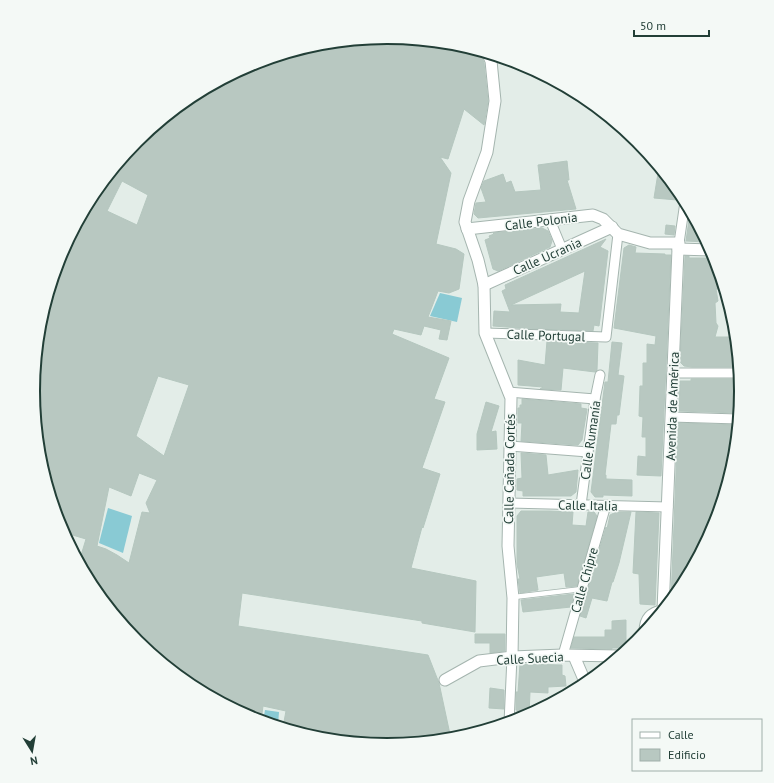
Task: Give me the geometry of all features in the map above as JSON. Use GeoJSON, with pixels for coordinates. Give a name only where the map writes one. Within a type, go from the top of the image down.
{"type":"FeatureCollection","features":[{"type":"Feature","properties":{"kind":"street"},"geometry":{"type":"LineString","coordinates":[[466,226],[469,201],[487,152],[495,101],[491,60]]}},
{"type":"Feature","properties":{"kind":"street","name":"Avenida de América"},"geometry":{"type":"LineString","coordinates":[[663,601],[679,246],[684,211]]}},
{"type":"Feature","properties":{"kind":"street","name":"Calle Polonia"},"geometry":{"type":"LineString","coordinates":[[466,226],[550,220],[594,215],[603,219],[615,231],[650,243],[703,249]]}},
{"type":"Feature","properties":{"kind":"street"},"geometry":{"type":"LineString","coordinates":[[550,220],[562,249]]}},
{"type":"Feature","properties":{"kind":"street","name":"Calle Cañada Cortés"},"geometry":{"type":"LineString","coordinates":[[466,226],[478,260],[484,285],[485,333],[511,398],[508,546],[513,598],[509,716]]}},
{"type":"Feature","properties":{"kind":"street","name":"Calle Ucrania"},"geometry":{"type":"LineString","coordinates":[[484,285],[562,249],[615,231]]}},
{"type":"Feature","properties":{"kind":"street","name":"Calle Portugal"},"geometry":{"type":"LineString","coordinates":[[485,333],[606,337],[615,231]]}},
{"type":"Feature","properties":{"kind":"street"},"geometry":{"type":"LineString","coordinates":[[673,373],[733,373]]}},
{"type":"Feature","properties":{"kind":"street","name":"Calle Rumanía"},"geometry":{"type":"LineString","coordinates":[[581,505],[595,399],[600,375]]}},
{"type":"Feature","properties":{"kind":"street"},"geometry":{"type":"LineString","coordinates":[[508,392],[595,399]]}},
{"type":"Feature","properties":{"kind":"street"},"geometry":{"type":"LineString","coordinates":[[671,417],[733,419]]}},
{"type":"Feature","properties":{"kind":"street"},"geometry":{"type":"LineString","coordinates":[[510,446],[588,452]]}},
{"type":"Feature","properties":{"kind":"street","name":"Calle Italia"},"geometry":{"type":"LineString","coordinates":[[509,503],[668,507]]}},
{"type":"Feature","properties":{"kind":"street","name":"Calle Chipre"},"geometry":{"type":"LineString","coordinates":[[568,656],[582,589],[606,506]]}},
{"type":"Feature","properties":{"kind":"street"},"geometry":{"type":"LineString","coordinates":[[647,621],[648,618],[653,614]]}},
{"type":"Feature","properties":{"kind":"street"},"geometry":{"type":"LineString","coordinates":[[568,656],[582,678]]}},
{"type":"Feature","properties":{"kind":"street","name":"Calle Suecia"},"geometry":{"type":"LineString","coordinates":[[445,680],[479,661],[512,657],[611,656]]}},
{"type":"Feature","properties":{"kind":"lane"},"geometry":{"type":"LineString","coordinates":[[513,598],[582,589]]}},
{"type":"Feature","properties":{"kind":"water"},"geometry":{"type":"Polygon","coordinates":[[[440,293],[462,298],[457,322],[430,316],[440,293]]]}},
{"type":"Feature","properties":{"kind":"water"},"geometry":{"type":"Polygon","coordinates":[[[108,508],[132,516],[123,553],[99,543],[108,508]]]}},
{"type":"Feature","properties":{"kind":"water"},"geometry":{"type":"Polygon","coordinates":[[[265,710],[279,712],[278,721],[264,716],[265,710]]]}},
{"type":"Feature","properties":{"kind":"building"},"geometry":{"type":"Polygon","coordinates":[[[387,44],[432,47],[482,58],[488,101],[484,125],[464,109],[448,159],[440,157],[451,173],[436,244],[456,249],[464,254],[459,289],[449,293],[438,291],[428,317],[451,321],[447,340],[439,339],[441,330],[424,326],[421,335],[394,329],[392,334],[449,358],[434,399],[445,402],[422,468],[440,474],[423,528],[422,527],[411,568],[476,581],[475,632],[422,623],[422,621],[242,593],[238,626],[428,655],[439,683],[450,733],[410,738],[364,738],[342,736],[284,723],[286,711],[263,706],[262,715],[213,692],[176,667],[142,637],[126,620],[98,584],[81,555],[86,539],[71,535],[58,503],[52,481],[43,437],[40,392],[41,369],[47,324],[58,280],[66,259],[86,218],[112,180],[142,146],[176,116],[194,103],[234,80],[275,63],[297,56],[342,47],[387,44]],[[122,181],[107,211],[137,225],[148,195],[122,181]],[[158,376],[136,436],[164,456],[189,385],[158,376]],[[139,473],[131,496],[109,487],[97,546],[106,549],[129,563],[142,512],[150,513],[146,503],[157,480],[139,473]]]}},
{"type":"Feature","properties":{"kind":"building"},"geometry":{"type":"Polygon","coordinates":[[[567,161],[569,180],[567,180],[576,209],[478,218],[474,214],[476,203],[486,202],[481,188],[484,181],[503,174],[506,183],[511,181],[515,192],[541,190],[538,165],[567,161]]]}},
{"type":"Feature","properties":{"kind":"building"},"geometry":{"type":"Polygon","coordinates":[[[658,175],[677,200],[654,198],[658,175]]]}},
{"type":"Feature","properties":{"kind":"building"},"geometry":{"type":"Polygon","coordinates":[[[689,220],[700,242],[686,241],[689,220]]]}},
{"type":"Feature","properties":{"kind":"building"},"geometry":{"type":"Polygon","coordinates":[[[666,225],[675,226],[674,235],[665,234],[666,225]]]}},
{"type":"Feature","properties":{"kind":"building"},"geometry":{"type":"Polygon","coordinates":[[[542,228],[548,231],[551,238],[552,241],[550,247],[498,271],[493,269],[485,240],[490,238],[489,236],[494,234],[493,233],[542,228]]]}},
{"type":"Feature","properties":{"kind":"building"},"geometry":{"type":"Polygon","coordinates":[[[606,239],[600,247],[608,251],[600,319],[599,326],[594,325],[593,331],[493,326],[494,311],[510,312],[502,291],[506,289],[505,285],[606,239]],[[585,271],[511,305],[561,304],[560,312],[579,313],[585,271]]]}},
{"type":"Feature","properties":{"kind":"building"},"geometry":{"type":"Polygon","coordinates":[[[629,245],[636,247],[635,253],[671,255],[661,476],[637,475],[638,456],[646,457],[646,437],[642,437],[643,417],[639,416],[640,386],[643,386],[643,363],[647,363],[647,344],[655,345],[656,336],[614,328],[624,248],[629,245]]]}},
{"type":"Feature","properties":{"kind":"building"},"geometry":{"type":"Polygon","coordinates":[[[685,256],[689,256],[689,258],[708,258],[718,289],[716,289],[718,301],[715,303],[716,323],[718,326],[715,337],[729,337],[733,367],[692,367],[684,366],[680,362],[685,256]]]}},
{"type":"Feature","properties":{"kind":"building"},"geometry":{"type":"Polygon","coordinates":[[[547,341],[598,343],[597,370],[595,372],[563,368],[561,390],[540,389],[543,387],[518,385],[518,360],[545,365],[547,341]]]}},
{"type":"Feature","properties":{"kind":"building"},"geometry":{"type":"Polygon","coordinates":[[[612,342],[622,343],[618,375],[624,376],[619,415],[617,415],[616,424],[611,424],[605,475],[606,479],[632,480],[632,496],[603,495],[603,497],[595,497],[591,492],[605,382],[608,382],[612,342]]]}},
{"type":"Feature","properties":{"kind":"building"},"geometry":{"type":"Polygon","coordinates":[[[691,379],[733,379],[733,413],[679,411],[680,381],[691,381],[691,379]]]}},
{"type":"Feature","properties":{"kind":"building"},"geometry":{"type":"Polygon","coordinates":[[[522,399],[581,404],[581,408],[587,409],[582,440],[578,445],[521,441],[522,423],[518,423],[518,408],[522,405],[522,399]]]}},
{"type":"Feature","properties":{"kind":"building"},"geometry":{"type":"Polygon","coordinates":[[[486,402],[499,406],[491,432],[496,431],[497,449],[477,450],[477,434],[486,402]]]}},
{"type":"Feature","properties":{"kind":"building"},"geometry":{"type":"Polygon","coordinates":[[[678,423],[732,425],[727,459],[716,503],[708,524],[688,565],[671,590],[678,423]]]}},
{"type":"Feature","properties":{"kind":"building"},"geometry":{"type":"Polygon","coordinates":[[[521,453],[546,455],[548,475],[578,470],[576,492],[571,496],[523,496],[523,491],[517,490],[517,479],[522,478],[521,453]]]}},
{"type":"Feature","properties":{"kind":"building"},"geometry":{"type":"Polygon","coordinates":[[[521,511],[573,512],[572,525],[586,526],[588,512],[594,512],[597,516],[577,586],[566,587],[564,573],[536,577],[538,590],[520,593],[518,579],[520,579],[517,564],[517,516],[521,511]]]}},
{"type":"Feature","properties":{"kind":"building"},"geometry":{"type":"Polygon","coordinates":[[[616,512],[631,512],[619,563],[607,601],[592,598],[586,618],[580,616],[610,515],[616,512]]]}},
{"type":"Feature","properties":{"kind":"building"},"geometry":{"type":"Polygon","coordinates":[[[636,512],[659,513],[655,605],[640,604],[639,574],[633,573],[636,512]]]}},
{"type":"Feature","properties":{"kind":"building"},"geometry":{"type":"Polygon","coordinates":[[[574,594],[571,607],[523,612],[521,600],[574,594]]]}},
{"type":"Feature","properties":{"kind":"building"},"geometry":{"type":"Polygon","coordinates":[[[626,620],[626,643],[620,648],[571,648],[574,637],[605,637],[605,630],[612,630],[612,621],[626,620]]]}},
{"type":"Feature","properties":{"kind":"building"},"geometry":{"type":"Polygon","coordinates":[[[475,634],[505,634],[505,651],[490,653],[490,643],[475,643],[475,634]]]}},
{"type":"Feature","properties":{"kind":"building"},"geometry":{"type":"Polygon","coordinates":[[[520,664],[562,665],[562,675],[565,676],[566,686],[548,687],[548,693],[530,692],[529,708],[517,713],[516,692],[518,692],[520,664]]]}},
{"type":"Feature","properties":{"kind":"building"},"geometry":{"type":"Polygon","coordinates":[[[490,688],[504,690],[504,709],[489,708],[490,688]]]}}]}
